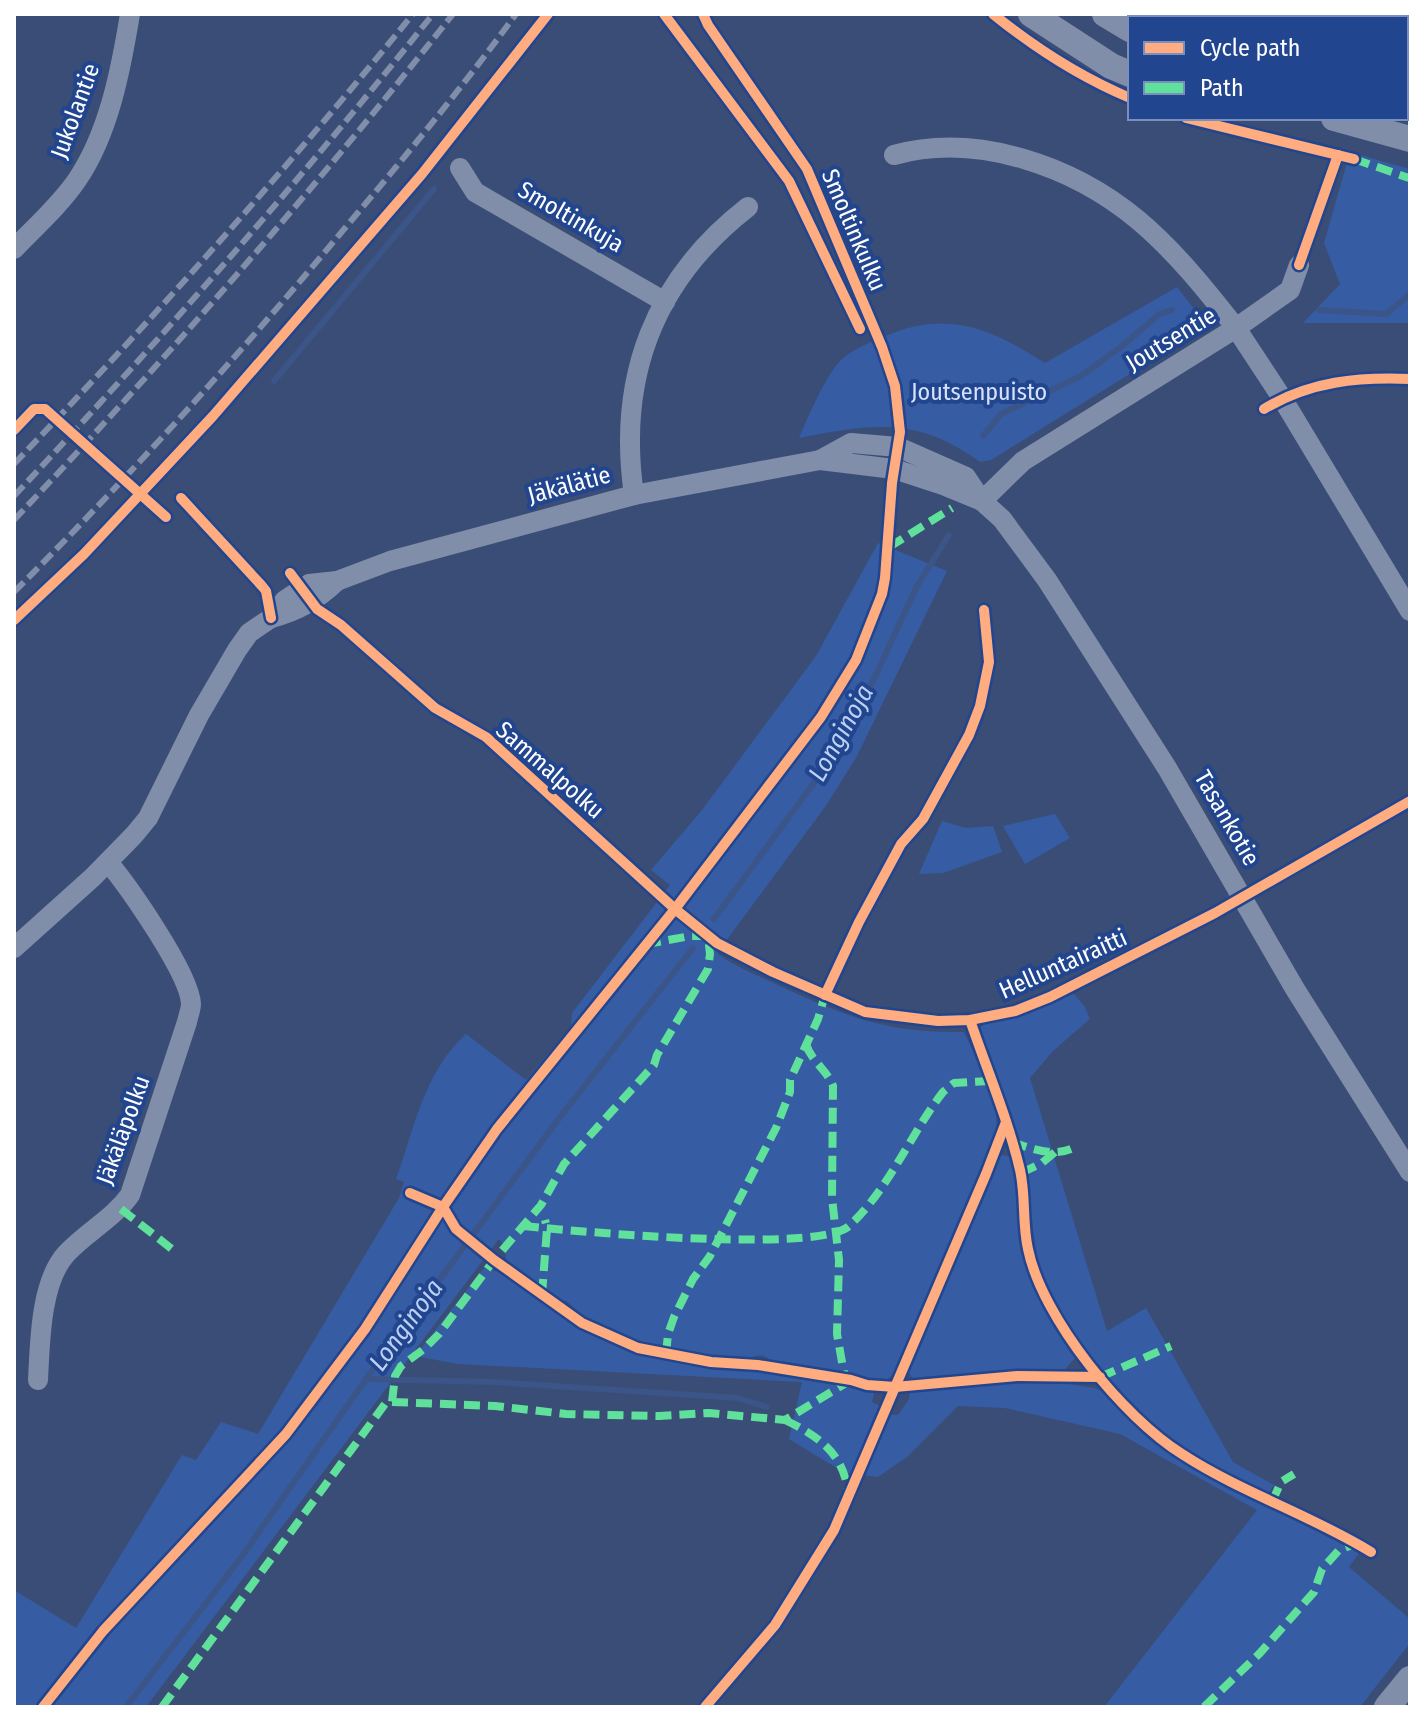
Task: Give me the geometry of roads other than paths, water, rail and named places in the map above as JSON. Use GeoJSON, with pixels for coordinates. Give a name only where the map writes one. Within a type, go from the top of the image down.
{"type":"FeatureCollection","features":[{"type":"Feature","properties":{"kind":"main road"},"geometry":{"type":"LineString","coordinates":[[1031,14],[1111,66],[1128,73]]}},
{"type":"Feature","properties":{"kind":"main road"},"geometry":{"type":"LineString","coordinates":[[1105,14],[1128,28]]}},
{"type":"Feature","properties":{"kind":"main road"},"geometry":{"type":"LineString","coordinates":[[1341,120],[1410,139]]}},
{"type":"Feature","properties":{"kind":"main road"},"geometry":{"type":"LineString","coordinates":[[1387,1707],[1410,1679]]}},
{"type":"Feature","properties":{"kind":"street","name":"Jukolantie"},"geometry":{"type":"LineString","coordinates":[[14,249],[64,196],[86,166],[116,85],[130,14]]}},
{"type":"Feature","properties":{"kind":"street"},"geometry":{"type":"LineString","coordinates":[[894,155],[918,148],[978,149],[1011,156],[1073,178],[1106,196],[1147,229],[1174,255],[1236,328],[1290,290],[1299,265]]}},
{"type":"Feature","properties":{"kind":"street","name":"Smoltinkuja"},"geometry":{"type":"LineString","coordinates":[[460,168],[475,192],[665,302]]}},
{"type":"Feature","properties":{"kind":"street"},"geometry":{"type":"LineString","coordinates":[[634,495],[629,426],[632,394],[646,338],[665,302],[700,252],[721,228],[748,207]]}},
{"type":"Feature","properties":{"kind":"street","name":"Joutsentie"},"geometry":{"type":"LineString","coordinates":[[982,501],[1023,461],[1236,328],[1282,398],[1410,611]]}},
{"type":"Feature","properties":{"kind":"street","name":"Jäkälätie"},"geometry":{"type":"LineString","coordinates":[[14,948],[108,862],[148,818],[199,715],[237,650],[249,633],[271,618],[285,600],[309,584],[337,581],[444,545],[634,495],[820,460],[851,443],[898,447],[966,477],[982,501]]}},
{"type":"Feature","properties":{"kind":"street","name":"Tasankotie"},"geometry":{"type":"LineString","coordinates":[[982,501],[1008,527],[1047,580],[1099,660],[1195,813],[1295,989],[1410,1172]]}},
{"type":"Feature","properties":{"kind":"street","name":"Jäkäläpolku"},"geometry":{"type":"LineString","coordinates":[[38,1380],[41,1320],[55,1272],[65,1255],[121,1209],[130,1195],[191,1003],[173,960],[121,877],[108,862]]}},
{"type":"Feature","properties":{"kind":"waterway"},"geometry":{"type":"LineString","coordinates":[[274,381],[434,189]]}},
{"type":"Feature","properties":{"kind":"waterway","name":"Longinoja"},"geometry":{"type":"LineString","coordinates":[[1319,310],[1386,314],[1410,294]]}},
{"type":"Feature","properties":{"kind":"waterway","name":"Longinoja"},"geometry":{"type":"LineString","coordinates":[[983,436],[1001,414],[1081,376],[1159,314],[1172,310]]}},
{"type":"Feature","properties":{"kind":"waterway","name":"Longinoja"},"geometry":{"type":"LineString","coordinates":[[714,919],[819,776],[874,679],[917,586],[949,535]]}},
{"type":"Feature","properties":{"kind":"waterway","name":"Longinoja"},"geometry":{"type":"LineString","coordinates":[[126,1707],[240,1559],[366,1379],[560,1117],[693,948]]}},
{"type":"Feature","properties":{"kind":"waterway"},"geometry":{"type":"LineString","coordinates":[[366,1379],[494,1382],[738,1398],[767,1407]]}},
{"type":"Feature","properties":{"kind":"railway"},"geometry":{"type":"LineString","coordinates":[[14,464],[218,243],[413,14]]}},
{"type":"Feature","properties":{"kind":"railway"},"geometry":{"type":"LineString","coordinates":[[14,496],[228,259],[433,14]]}},
{"type":"Feature","properties":{"kind":"railway"},"geometry":{"type":"LineString","coordinates":[[14,520],[239,272],[453,14]]}},
{"type":"Feature","properties":{"kind":"railway"},"geometry":{"type":"LineString","coordinates":[[14,592],[184,414],[265,322],[411,149],[516,14]]}},
{"type":"Feature","properties":{"kind":"park label","name":"Joutsenpuisto"},"geometry":{"type":"Point","coordinates":[979,392]}}]}
